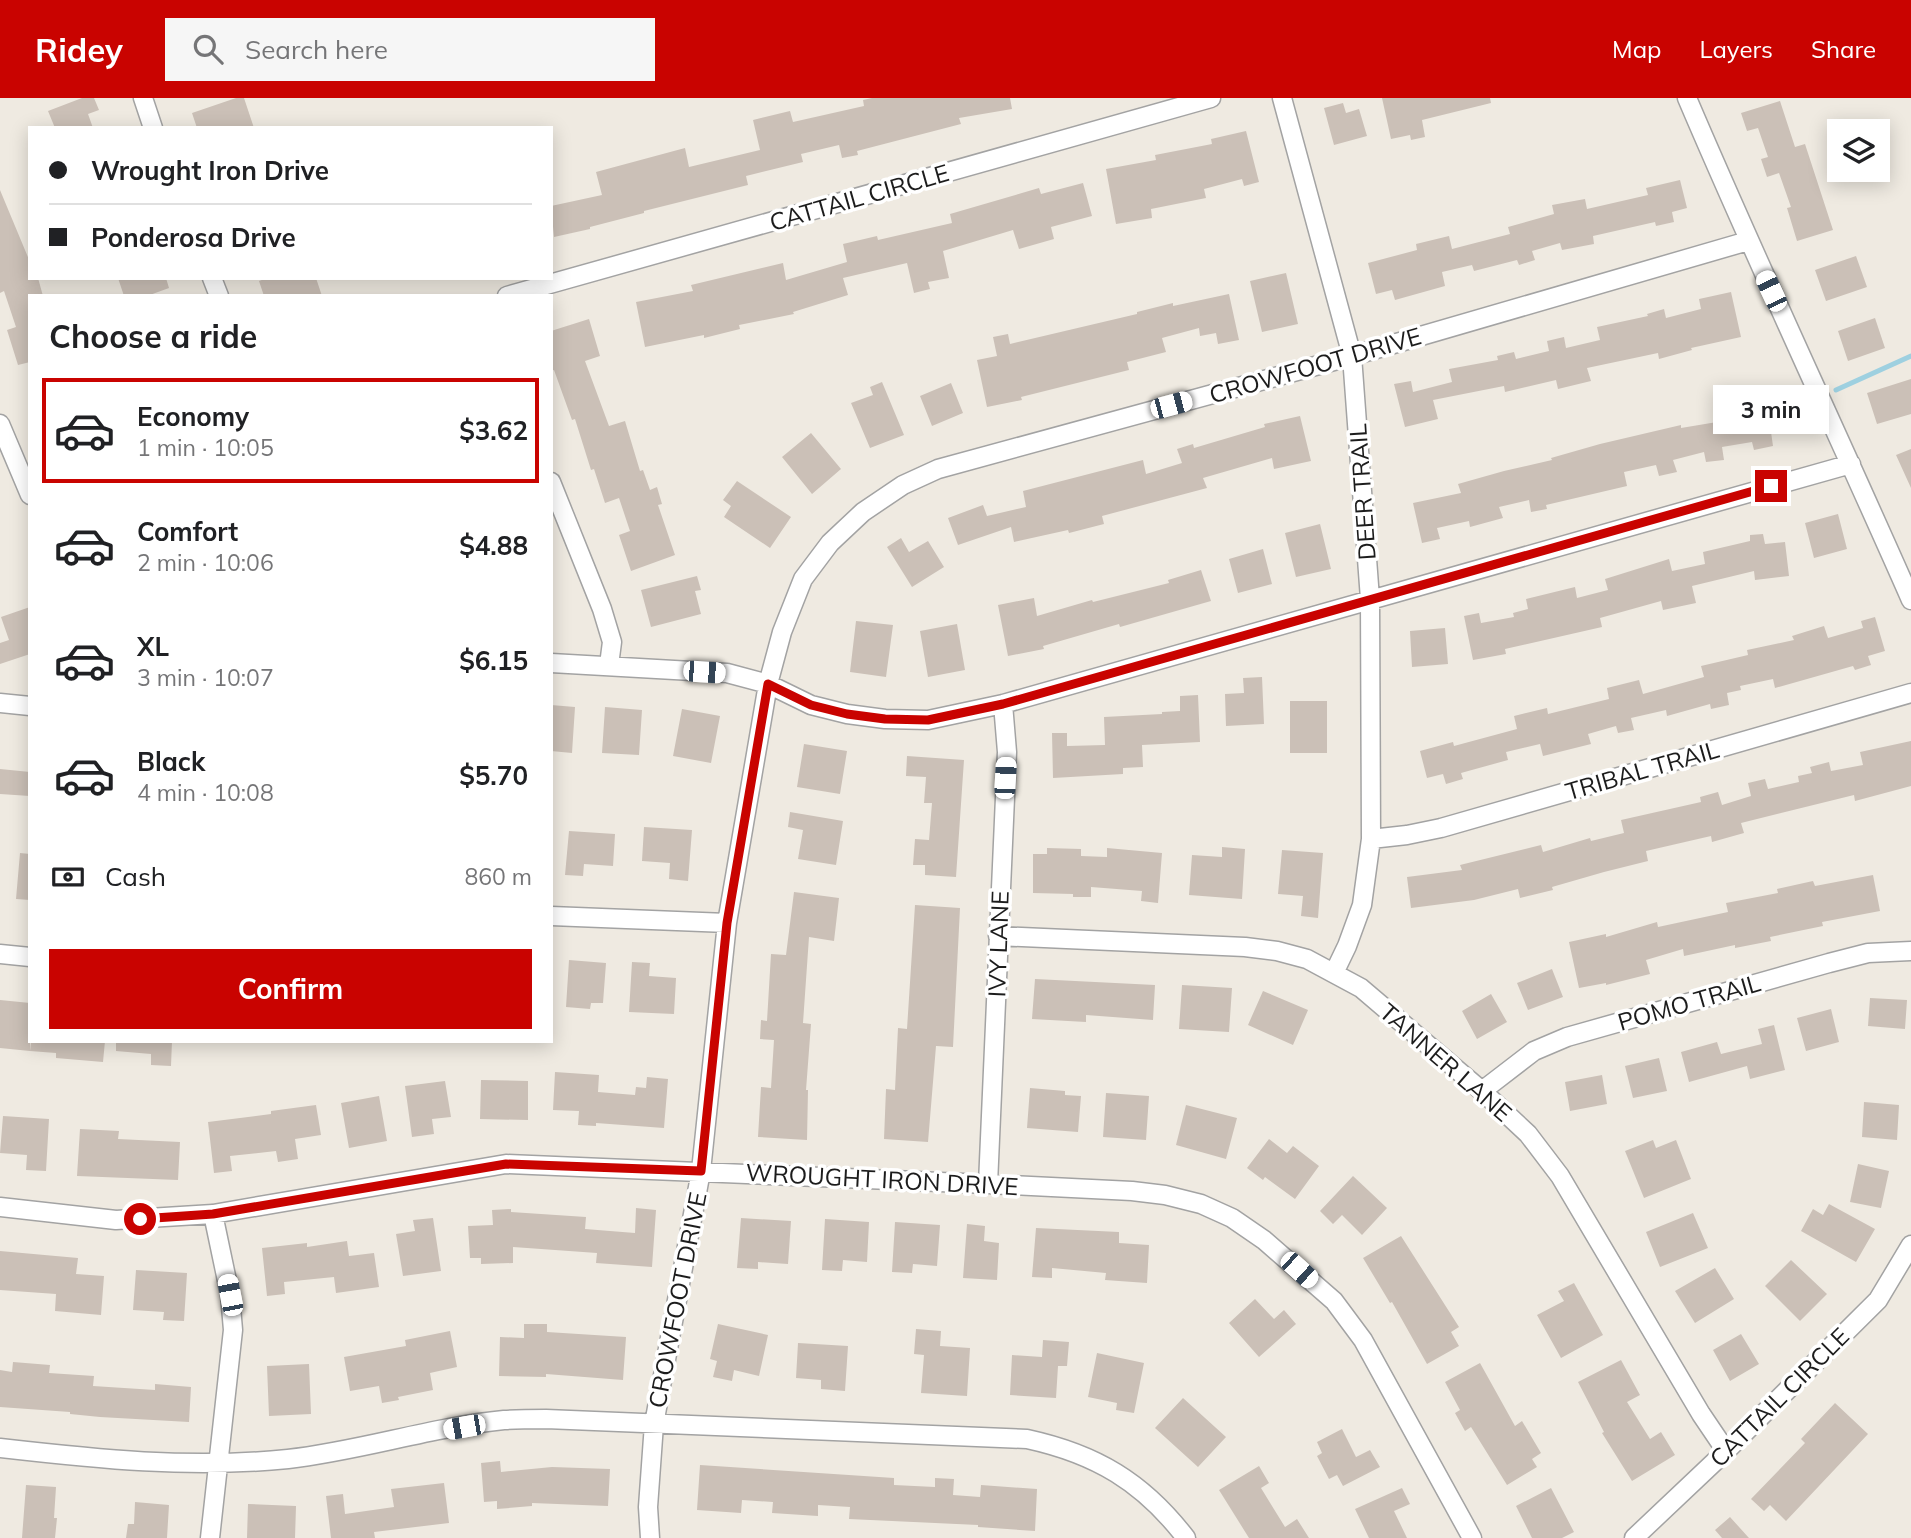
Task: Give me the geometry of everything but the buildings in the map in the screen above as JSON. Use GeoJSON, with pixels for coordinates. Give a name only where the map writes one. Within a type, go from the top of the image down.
{"type":"FeatureCollection","features":[{"type":"Feature","properties":{"kind":"street"},"geometry":{"type":"LineString","coordinates":[[143,98],[152,126]]}},
{"type":"Feature","properties":{"kind":"street","name":"CATTAIL CIRCLE"},"geometry":{"type":"LineString","coordinates":[[514,294],[1211,98]]}},
{"type":"Feature","properties":{"kind":"street","name":"DEER TRAIL"},"geometry":{"type":"LineString","coordinates":[[1282,98],[1352,356],[1370,599],[1371,839],[1362,905],[1334,973]]}},
{"type":"Feature","properties":{"kind":"street"},"geometry":{"type":"LineString","coordinates":[[1687,98],[1748,241],[1911,600]]}},
{"type":"Feature","properties":{"kind":"street","name":"CROWFOOT DRIVE"},"geometry":{"type":"LineString","coordinates":[[650,1538],[648,1507],[654,1424],[701,1171],[727,923],[768,684],[782,632],[803,579],[830,543],[863,512],[903,485],[938,470],[1352,356],[1748,241]]}},
{"type":"Feature","properties":{"kind":"street"},"geometry":{"type":"LineString","coordinates":[[0,424],[28,490]]}},
{"type":"Feature","properties":{"kind":"street"},"geometry":{"type":"LineString","coordinates":[[553,663],[727,673],[768,684],[811,705],[847,714],[885,719],[928,720],[1003,704],[1851,464]]}},
{"type":"Feature","properties":{"kind":"street"},"geometry":{"type":"LineString","coordinates":[[553,487],[602,609],[612,642],[609,666]]}},
{"type":"Feature","properties":{"kind":"street","name":"TRIBAL TRAIL"},"geometry":{"type":"LineString","coordinates":[[1371,839],[1441,828],[1911,693]]}},
{"type":"Feature","properties":{"kind":"street"},"geometry":{"type":"LineString","coordinates":[[0,703],[28,706]]}},
{"type":"Feature","properties":{"kind":"street","name":"IVY LANE"},"geometry":{"type":"LineString","coordinates":[[988,1184],[1007,752],[1003,704]]}},
{"type":"Feature","properties":{"kind":"street"},"geometry":{"type":"LineString","coordinates":[[553,916],[727,923]]}},
{"type":"Feature","properties":{"kind":"street","name":"TANNER LANE"},"geometry":{"type":"LineString","coordinates":[[998,936],[1245,947],[1278,951],[1307,959],[1361,988],[1528,1134],[1560,1176],[1701,1414],[1726,1451]]}},
{"type":"Feature","properties":{"kind":"street","name":"POMO TRAIL"},"geometry":{"type":"LineString","coordinates":[[1482,1091],[1534,1051],[1567,1037],[1868,953],[1911,951]]}},
{"type":"Feature","properties":{"kind":"street"},"geometry":{"type":"LineString","coordinates":[[0,954],[28,957]]}},
{"type":"Feature","properties":{"kind":"street","name":"WROUGHT IRON DRIVE"},"geometry":{"type":"LineString","coordinates":[[0,1207],[116,1220],[213,1214],[506,1164],[988,1184],[1165,1195],[1201,1204],[1232,1218],[1264,1240],[1334,1301],[1363,1340],[1472,1538]]}},
{"type":"Feature","properties":{"kind":"street"},"geometry":{"type":"LineString","coordinates":[[210,1538],[233,1330],[230,1295],[213,1214]]}},
{"type":"Feature","properties":{"kind":"street","name":"CATTAIL CIRCLE"},"geometry":{"type":"LineString","coordinates":[[1633,1538],[1726,1451],[1878,1300],[1911,1245]]}},
{"type":"Feature","properties":{"kind":"street"},"geometry":{"type":"LineString","coordinates":[[0,1448],[124,1462],[218,1464],[288,1459],[336,1452],[503,1420],[546,1419],[1027,1439],[1062,1446],[1120,1474],[1153,1499],[1186,1538]]}},
{"type":"Feature","properties":{"kind":"waterway"},"geometry":{"type":"LineString","coordinates":[[1836,390],[1911,356]]}},
{"type":"Feature","properties":{"kind":"route"},"geometry":{"type":"LineString","coordinates":[[140,1219],[213,1214],[506,1164],[701,1171],[727,923],[768,684],[811,705],[847,714],[885,719],[928,720],[1003,704],[1771,486]]}}]}
